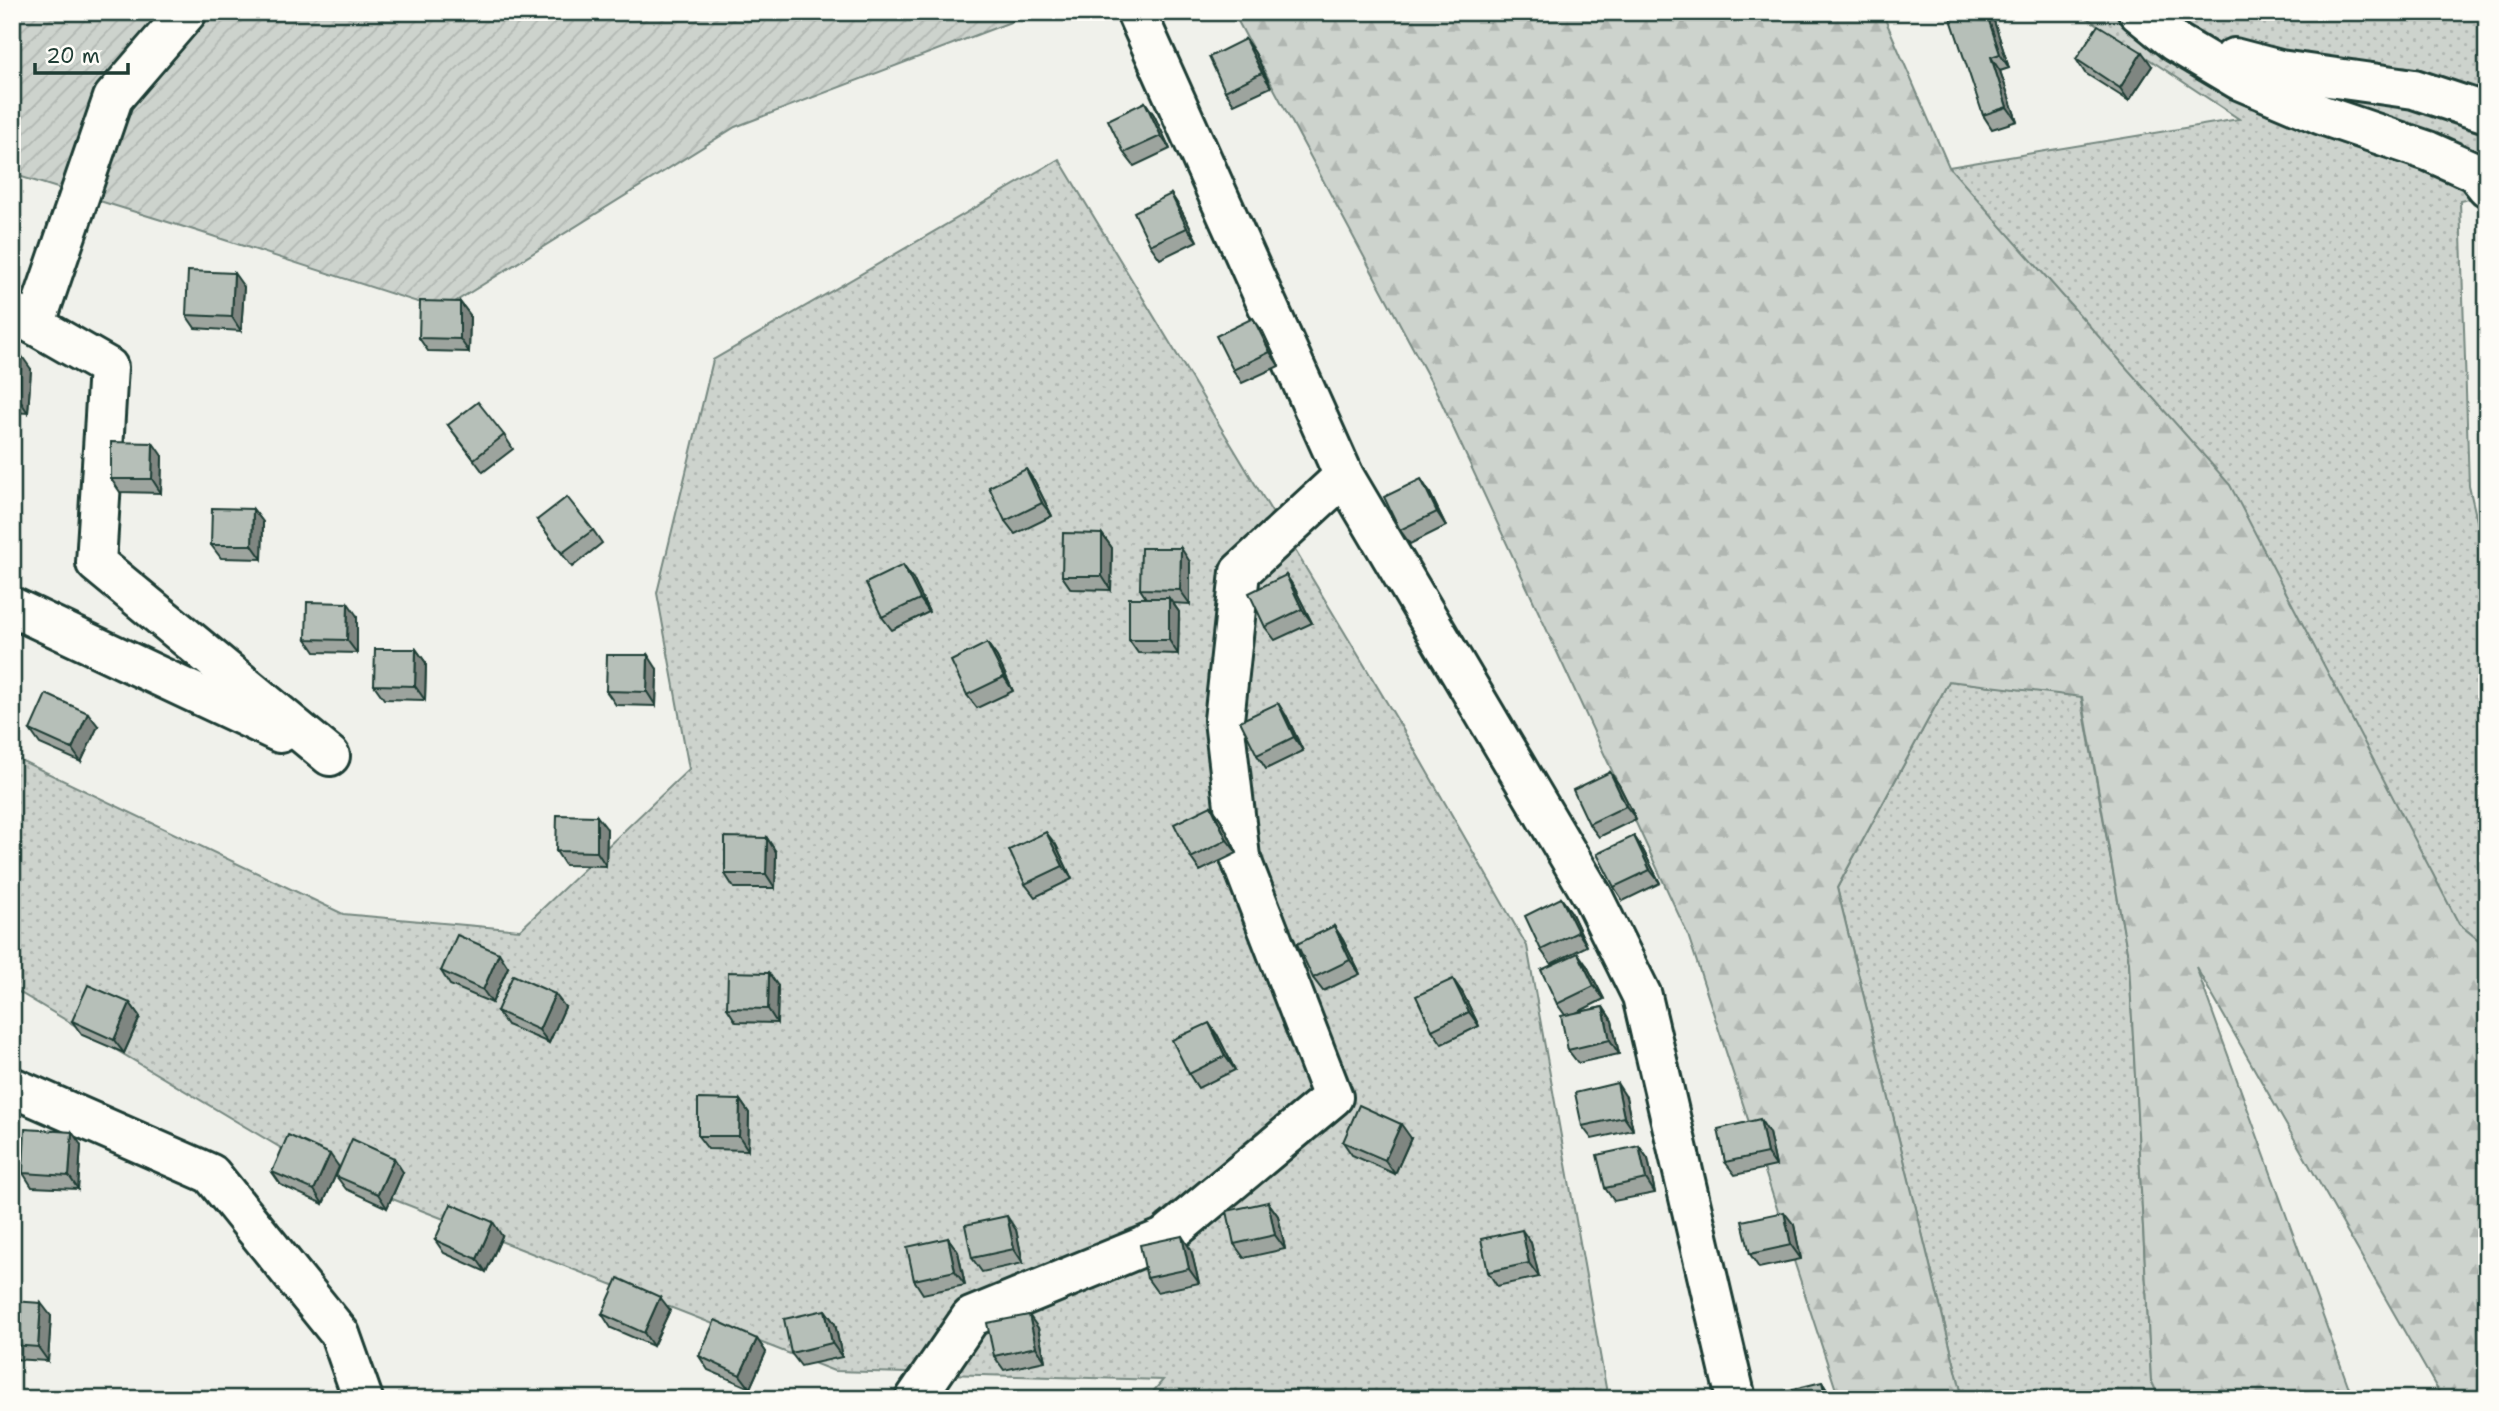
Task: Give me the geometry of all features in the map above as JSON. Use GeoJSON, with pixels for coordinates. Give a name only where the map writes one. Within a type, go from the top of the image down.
{"type":"FeatureCollection","features":[{"type":"Feature","properties":{"kind":"street"},"geometry":{"type":"LineString","coordinates":[[12,607],[330,756],[96,564],[108,367],[24,319],[113,98],[187,12]]}},
{"type":"Feature","properties":{"kind":"street"},"geometry":{"type":"LineString","coordinates":[[1136,12],[1344,476],[1593,897],[1642,996],[1736,1399]]}},
{"type":"Feature","properties":{"kind":"street"},"geometry":{"type":"LineString","coordinates":[[2138,12],[2175,42],[2239,80],[2322,115],[2428,151],[2475,172],[2487,187]]}},
{"type":"Feature","properties":{"kind":"street"},"geometry":{"type":"LineString","coordinates":[[2175,42],[2280,70],[2414,89],[2487,113]]}},
{"type":"Feature","properties":{"kind":"street"},"geometry":{"type":"LineString","coordinates":[[915,1399],[971,1317],[1164,1238],[1333,1097],[1240,857],[1224,720],[1240,572],[1344,476]]}},
{"type":"Feature","properties":{"kind":"street"},"geometry":{"type":"LineString","coordinates":[[12,1087],[211,1174],[340,1334],[363,1399]]}},
{"type":"Feature","properties":{"kind":"green space"},"geometry":{"type":"Polygon","coordinates":[[[12,12],[1037,12],[735,127],[442,310],[12,174],[12,12]]]}},
{"type":"Feature","properties":{"kind":"green space"},"geometry":{"type":"Polygon","coordinates":[[[1233,12],[1882,12],[1949,167],[2230,485],[2459,924],[2487,947],[2487,1399],[2443,1399],[2196,967],[2353,1399],[2160,1399],[2151,1380],[2129,962],[2082,697],[1949,681],[1837,888],[1963,1399],[1839,1399],[1688,935],[1438,395],[1233,12]]]}},
{"type":"Feature","properties":{"kind":"green space"},"geometry":{"type":"Polygon","coordinates":[[[2078,12],[2487,12],[2487,195],[2460,201],[2469,486],[2487,564],[2487,947],[2459,924],[1949,167],[2239,119],[2078,12]]]}},
{"type":"Feature","properties":{"kind":"green space"},"geometry":{"type":"Polygon","coordinates":[[[1059,159],[1398,721],[1527,946],[1608,1399],[1147,1399],[1163,1380],[834,1371],[318,1170],[12,988],[12,756],[343,914],[520,930],[689,769],[657,593],[713,360],[1059,159]]]}},
{"type":"Feature","properties":{"kind":"green space"},"geometry":{"type":"Polygon","coordinates":[[[1949,681],[2081,696],[2129,961],[2151,1380],[2160,1399],[1963,1399],[1837,888],[1949,681]]]}},
{"type":"Feature","properties":{"kind":"building"},"geometry":{"type":"Polygon","coordinates":[[[1960,12],[1986,12],[2000,54],[1991,57],[2007,107],[1983,115],[1950,16],[1960,12]]]}},
{"type":"Feature","properties":{"kind":"building"},"geometry":{"type":"Polygon","coordinates":[[[2098,25],[2142,52],[2120,88],[2076,59],[2098,25]]]}},
{"type":"Feature","properties":{"kind":"building"},"geometry":{"type":"Polygon","coordinates":[[[1245,39],[1262,73],[1225,91],[1209,57],[1245,39]]]}},
{"type":"Feature","properties":{"kind":"building"},"geometry":{"type":"Polygon","coordinates":[[[1145,102],[1161,136],[1124,153],[1108,120],[1145,102]]]}},
{"type":"Feature","properties":{"kind":"building"},"geometry":{"type":"Polygon","coordinates":[[[1171,194],[1187,228],[1150,245],[1134,212],[1171,194]]]}},
{"type":"Feature","properties":{"kind":"building"},"geometry":{"type":"Polygon","coordinates":[[[188,271],[234,273],[232,317],[186,315],[188,271]]]}},
{"type":"Feature","properties":{"kind":"building"},"geometry":{"type":"Polygon","coordinates":[[[420,301],[460,302],[460,339],[419,338],[420,301]]]}},
{"type":"Feature","properties":{"kind":"building"},"geometry":{"type":"Polygon","coordinates":[[[1253,318],[1270,352],[1233,370],[1216,336],[1253,318]]]}},
{"type":"Feature","properties":{"kind":"building"},"geometry":{"type":"Polygon","coordinates":[[[12,355],[21,355],[19,399],[12,399],[12,355]]]}},
{"type":"Feature","properties":{"kind":"building"},"geometry":{"type":"Polygon","coordinates":[[[478,402],[504,435],[474,459],[448,425],[478,402]]]}},
{"type":"Feature","properties":{"kind":"building"},"geometry":{"type":"Polygon","coordinates":[[[111,442],[153,443],[152,479],[111,479],[111,442]]]}},
{"type":"Feature","properties":{"kind":"building"},"geometry":{"type":"Polygon","coordinates":[[[1026,469],[1042,503],[1005,521],[989,487],[1026,469]]]}},
{"type":"Feature","properties":{"kind":"building"},"geometry":{"type":"Polygon","coordinates":[[[1421,479],[1437,512],[1400,530],[1384,497],[1421,479]]]}},
{"type":"Feature","properties":{"kind":"building"},"geometry":{"type":"Polygon","coordinates":[[[567,497],[593,530],[562,553],[537,520],[567,497]]]}},
{"type":"Feature","properties":{"kind":"building"},"geometry":{"type":"Polygon","coordinates":[[[212,508],[253,509],[252,545],[211,545],[212,508]]]}},
{"type":"Feature","properties":{"kind":"building"},"geometry":{"type":"Polygon","coordinates":[[[1063,533],[1102,534],[1102,576],[1062,576],[1063,533]]]}},
{"type":"Feature","properties":{"kind":"building"},"geometry":{"type":"Polygon","coordinates":[[[1141,548],[1181,548],[1180,590],[1140,589],[1141,548]]]}},
{"type":"Feature","properties":{"kind":"building"},"geometry":{"type":"Polygon","coordinates":[[[903,565],[920,599],[882,617],[866,583],[903,565]]]}},
{"type":"Feature","properties":{"kind":"building"},"geometry":{"type":"Polygon","coordinates":[[[1286,575],[1302,609],[1265,627],[1249,593],[1286,575]]]}},
{"type":"Feature","properties":{"kind":"building"},"geometry":{"type":"Polygon","coordinates":[[[1129,598],[1169,598],[1169,640],[1129,640],[1129,598]]]}},
{"type":"Feature","properties":{"kind":"building"},"geometry":{"type":"Polygon","coordinates":[[[307,602],[348,603],[347,640],[306,639],[307,602]]]}},
{"type":"Feature","properties":{"kind":"building"},"geometry":{"type":"Polygon","coordinates":[[[987,643],[1004,677],[967,695],[951,661],[987,643]]]}},
{"type":"Feature","properties":{"kind":"building"},"geometry":{"type":"Polygon","coordinates":[[[375,649],[416,649],[415,686],[374,685],[375,649]]]}},
{"type":"Feature","properties":{"kind":"building"},"geometry":{"type":"Polygon","coordinates":[[[607,655],[648,655],[647,692],[606,691],[607,655]]]}},
{"type":"Feature","properties":{"kind":"building"},"geometry":{"type":"Polygon","coordinates":[[[46,694],[88,713],[72,749],[30,730],[46,694]]]}},
{"type":"Feature","properties":{"kind":"building"},"geometry":{"type":"Polygon","coordinates":[[[1278,703],[1294,737],[1257,755],[1240,721],[1278,703]]]}},
{"type":"Feature","properties":{"kind":"building"},"geometry":{"type":"Polygon","coordinates":[[[1610,772],[1626,806],[1589,824],[1573,790],[1610,772]]]}},
{"type":"Feature","properties":{"kind":"building"},"geometry":{"type":"Polygon","coordinates":[[[1211,806],[1227,840],[1191,858],[1174,824],[1211,806]]]}},
{"type":"Feature","properties":{"kind":"building"},"geometry":{"type":"Polygon","coordinates":[[[557,815],[597,816],[597,852],[556,851],[557,815]]]}},
{"type":"Feature","properties":{"kind":"building"},"geometry":{"type":"Polygon","coordinates":[[[1046,832],[1063,866],[1025,884],[1009,850],[1046,832]]]}},
{"type":"Feature","properties":{"kind":"building"},"geometry":{"type":"Polygon","coordinates":[[[1634,836],[1650,870],[1614,887],[1597,854],[1634,836]]]}},
{"type":"Feature","properties":{"kind":"building"},"geometry":{"type":"Polygon","coordinates":[[[725,837],[767,838],[766,874],[725,874],[725,837]]]}},
{"type":"Feature","properties":{"kind":"building"},"geometry":{"type":"Polygon","coordinates":[[[1561,898],[1578,932],[1541,950],[1525,916],[1561,898]]]}},
{"type":"Feature","properties":{"kind":"building"},"geometry":{"type":"Polygon","coordinates":[[[1334,926],[1350,960],[1313,978],[1297,944],[1334,926]]]}},
{"type":"Feature","properties":{"kind":"building"},"geometry":{"type":"Polygon","coordinates":[[[457,935],[499,953],[483,990],[441,971],[457,935]]]}},
{"type":"Feature","properties":{"kind":"building"},"geometry":{"type":"Polygon","coordinates":[[[1578,953],[1594,986],[1557,1004],[1541,970],[1578,953]]]}},
{"type":"Feature","properties":{"kind":"building"},"geometry":{"type":"Polygon","coordinates":[[[728,972],[769,973],[768,1009],[727,1008],[728,972]]]}},
{"type":"Feature","properties":{"kind":"building"},"geometry":{"type":"Polygon","coordinates":[[[513,975],[555,994],[539,1030],[497,1011],[513,975]]]}},
{"type":"Feature","properties":{"kind":"building"},"geometry":{"type":"Polygon","coordinates":[[[1453,979],[1469,1012],[1432,1030],[1416,996],[1453,979]]]}},
{"type":"Feature","properties":{"kind":"building"},"geometry":{"type":"Polygon","coordinates":[[[88,985],[130,1003],[114,1040],[72,1021],[88,985]]]}},
{"type":"Feature","properties":{"kind":"building"},"geometry":{"type":"Polygon","coordinates":[[[1603,1007],[1610,1040],[1568,1050],[1561,1016],[1603,1007]]]}},
{"type":"Feature","properties":{"kind":"building"},"geometry":{"type":"Polygon","coordinates":[[[1209,1023],[1225,1056],[1189,1074],[1172,1040],[1209,1023]]]}},
{"type":"Feature","properties":{"kind":"building"},"geometry":{"type":"Polygon","coordinates":[[[1617,1083],[1624,1117],[1582,1126],[1575,1093],[1617,1083]]]}},
{"type":"Feature","properties":{"kind":"building"},"geometry":{"type":"Polygon","coordinates":[[[698,1099],[740,1100],[739,1136],[698,1136],[698,1099]]]}},
{"type":"Feature","properties":{"kind":"building"},"geometry":{"type":"Polygon","coordinates":[[[1359,1105],[1401,1124],[1385,1160],[1343,1142],[1359,1105]]]}},
{"type":"Feature","properties":{"kind":"building"},"geometry":{"type":"Polygon","coordinates":[[[1760,1119],[1767,1153],[1725,1162],[1718,1129],[1760,1119]]]}},
{"type":"Feature","properties":{"kind":"building"},"geometry":{"type":"Polygon","coordinates":[[[25,1129],[72,1132],[69,1176],[23,1173],[25,1129]]]}},
{"type":"Feature","properties":{"kind":"building"},"geometry":{"type":"Polygon","coordinates":[[[288,1135],[330,1154],[314,1190],[272,1172],[288,1135]]]}},
{"type":"Feature","properties":{"kind":"building"},"geometry":{"type":"Polygon","coordinates":[[[352,1139],[394,1158],[378,1194],[336,1176],[352,1139]]]}},
{"type":"Feature","properties":{"kind":"building"},"geometry":{"type":"Polygon","coordinates":[[[1639,1146],[1646,1179],[1605,1188],[1597,1155],[1639,1146]]]}},
{"type":"Feature","properties":{"kind":"building"},"geometry":{"type":"Polygon","coordinates":[[[1268,1202],[1275,1235],[1234,1244],[1227,1211],[1268,1202]]]}},
{"type":"Feature","properties":{"kind":"building"},"geometry":{"type":"Polygon","coordinates":[[[451,1204],[493,1222],[477,1259],[435,1240],[451,1204]]]}},
{"type":"Feature","properties":{"kind":"building"},"geometry":{"type":"Polygon","coordinates":[[[1784,1212],[1791,1245],[1750,1254],[1742,1221],[1784,1212]]]}},
{"type":"Feature","properties":{"kind":"building"},"geometry":{"type":"Polygon","coordinates":[[[1007,1216],[1014,1249],[972,1258],[965,1225],[1007,1216]]]}},
{"type":"Feature","properties":{"kind":"building"},"geometry":{"type":"Polygon","coordinates":[[[1522,1230],[1529,1263],[1488,1272],[1481,1239],[1522,1230]]]}},
{"type":"Feature","properties":{"kind":"building"},"geometry":{"type":"Polygon","coordinates":[[[1182,1236],[1189,1269],[1147,1278],[1140,1245],[1182,1236]]]}},
{"type":"Feature","properties":{"kind":"building"},"geometry":{"type":"Polygon","coordinates":[[[948,1238],[955,1271],[914,1280],[907,1247],[948,1238]]]}},
{"type":"Feature","properties":{"kind":"building"},"geometry":{"type":"Polygon","coordinates":[[[618,1278],[660,1297],[644,1333],[602,1314],[618,1278]]]}},
{"type":"Feature","properties":{"kind":"building"},"geometry":{"type":"Polygon","coordinates":[[[12,1301],[41,1303],[38,1347],[12,1345],[12,1301]]]}},
{"type":"Feature","properties":{"kind":"building"},"geometry":{"type":"Polygon","coordinates":[[[825,1310],[832,1343],[791,1353],[784,1319],[825,1310]]]}},
{"type":"Feature","properties":{"kind":"building"},"geometry":{"type":"Polygon","coordinates":[[[1029,1315],[1036,1347],[994,1356],[987,1323],[1029,1315]]]}},
{"type":"Feature","properties":{"kind":"building"},"geometry":{"type":"Polygon","coordinates":[[[715,1320],[757,1339],[740,1375],[699,1356],[715,1320]]]}},
{"type":"Feature","properties":{"kind":"building"},"geometry":{"type":"Polygon","coordinates":[[[1822,1382],[1826,1399],[1782,1399],[1781,1392],[1822,1382]]]}}]}
